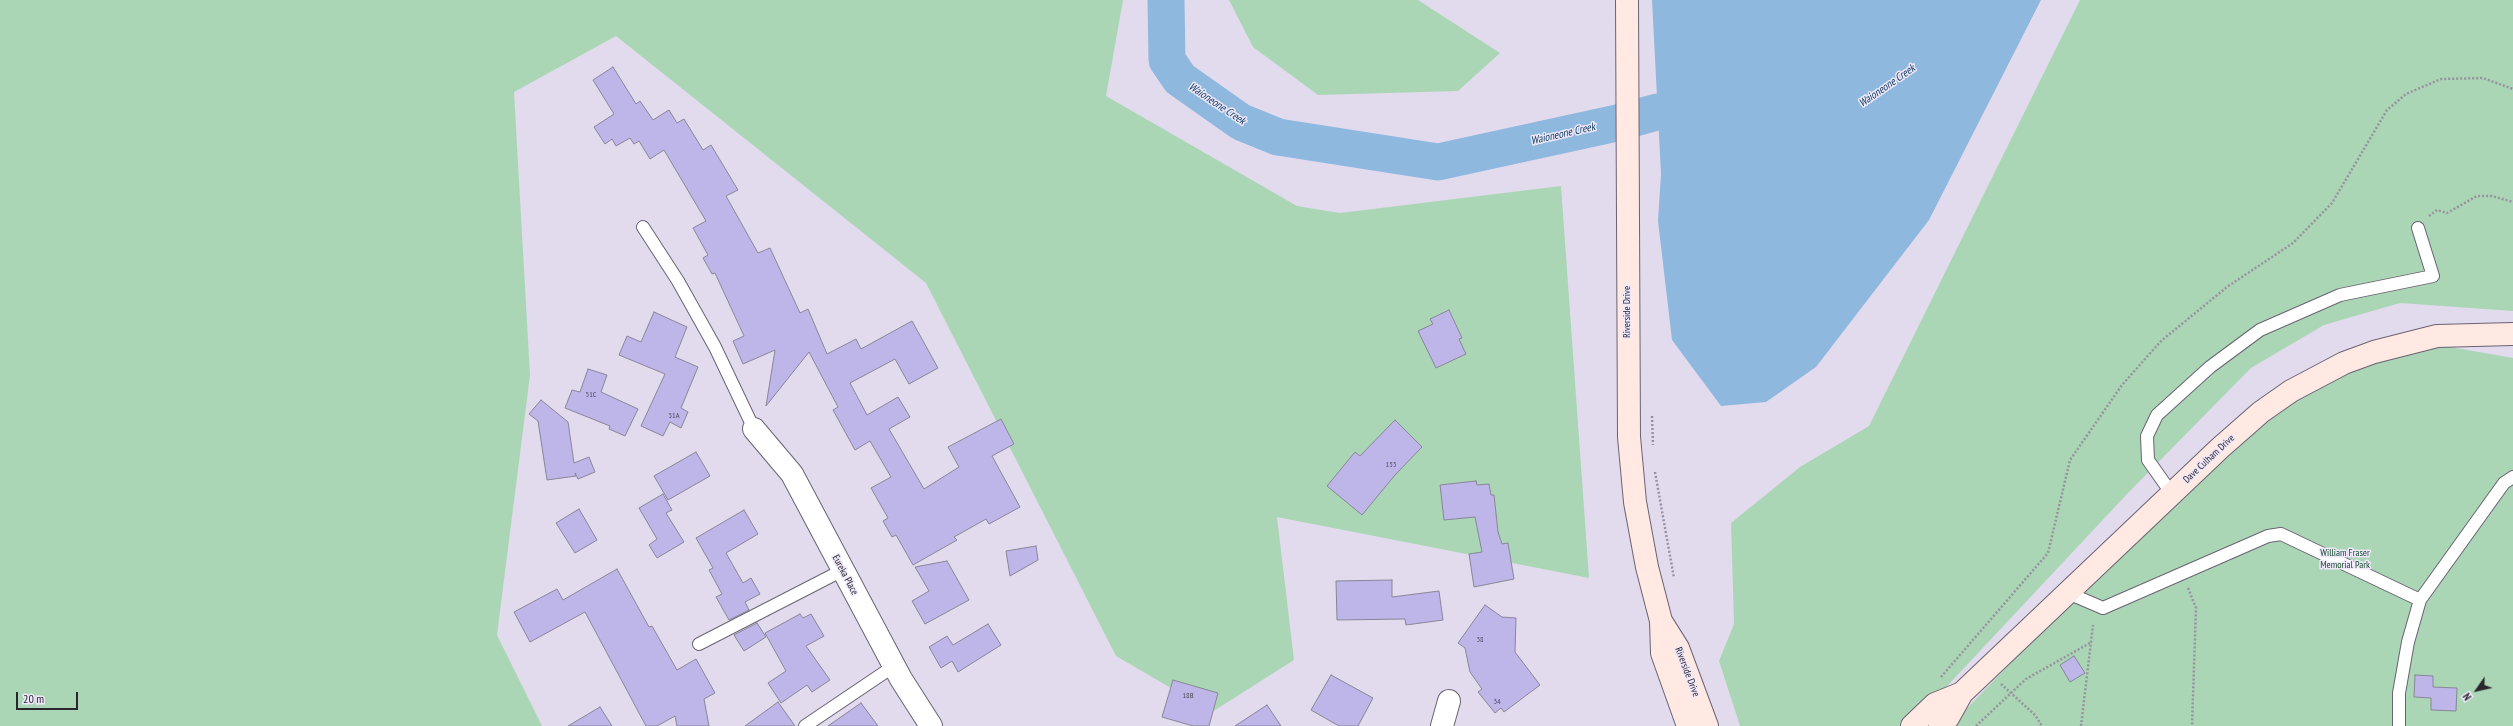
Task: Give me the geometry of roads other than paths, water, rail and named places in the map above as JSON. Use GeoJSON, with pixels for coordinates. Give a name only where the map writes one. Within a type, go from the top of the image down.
{"type":"FeatureCollection","features":[{"type":"Feature","properties":{"kind":"main road","name":"Riverside Drive"},"geometry":{"type":"LineString","coordinates":[[1627,0],[1626,146],[1629,437],[1635,502],[1647,566],[1661,621],[1662,653],[1688,726]]}},
{"type":"Feature","properties":{"kind":"main road","name":"Dave Culham Drive"},"geometry":{"type":"LineString","coordinates":[[1940,726],[1948,718],[1962,693],[1986,670],[2220,448],[2261,412],[2291,391],[2344,363],[2374,352],[2437,336],[2513,334]]}},
{"type":"Feature","properties":{"kind":"main road","name":"Riverside Drive"},"geometry":{"type":"LineString","coordinates":[[1661,621],[1678,648],[1707,726]]}},
{"type":"Feature","properties":{"kind":"main road","name":"Dave Culham Drive"},"geometry":{"type":"LineString","coordinates":[[1912,726],[1935,704],[1962,693]]}},
{"type":"Feature","properties":{"kind":"street","name":"Eureka Place"},"geometry":{"type":"LineString","coordinates":[[754,430],[792,474],[894,666],[931,726]]}},
{"type":"Feature","properties":{"kind":"street"},"geometry":{"type":"LineString","coordinates":[[1442,726],[1449,701]]}},
{"type":"Feature","properties":{"kind":"lane"},"geometry":{"type":"LineString","coordinates":[[643,227],[678,282],[714,347],[754,430]]}},
{"type":"Feature","properties":{"kind":"lane"},"geometry":{"type":"LineString","coordinates":[[2172,494],[2148,460],[2147,436],[2157,415],[2210,367],[2260,330],[2340,295],[2433,276],[2418,228]]}},
{"type":"Feature","properties":{"kind":"lane"},"geometry":{"type":"LineString","coordinates":[[2399,726],[2399,693],[2408,642],[2420,600],[2504,483],[2513,477]]}},
{"type":"Feature","properties":{"kind":"lane"},"geometry":{"type":"LineString","coordinates":[[2068,593],[2103,608],[2183,571],[2268,536],[2281,534],[2420,600]]}},
{"type":"Feature","properties":{"kind":"lane"},"geometry":{"type":"LineString","coordinates":[[699,644],[843,570]]}},
{"type":"Feature","properties":{"kind":"lane"},"geometry":{"type":"LineString","coordinates":[[805,726],[894,666]]}},
{"type":"Feature","properties":{"kind":"water"},"geometry":{"type":"Polygon","coordinates":[[[1652,0],[2041,0],[1929,220],[1816,367],[1766,402],[1721,406],[1672,340],[1658,221],[1661,174],[1652,0]]]}},
{"type":"Feature","properties":{"kind":"waterway","name":"Waioneone Creek"},"geometry":{"type":"LineString","coordinates":[[1166,0],[1167,60],[1180,79],[1241,122],[1278,137],[1438,162],[1617,123],[1657,112],[1708,106]]}},
{"type":"Feature","properties":{"kind":"park label","name":"William Fraser Memorial Park"},"geometry":{"type":"Point","coordinates":[2345,558]}}]}
